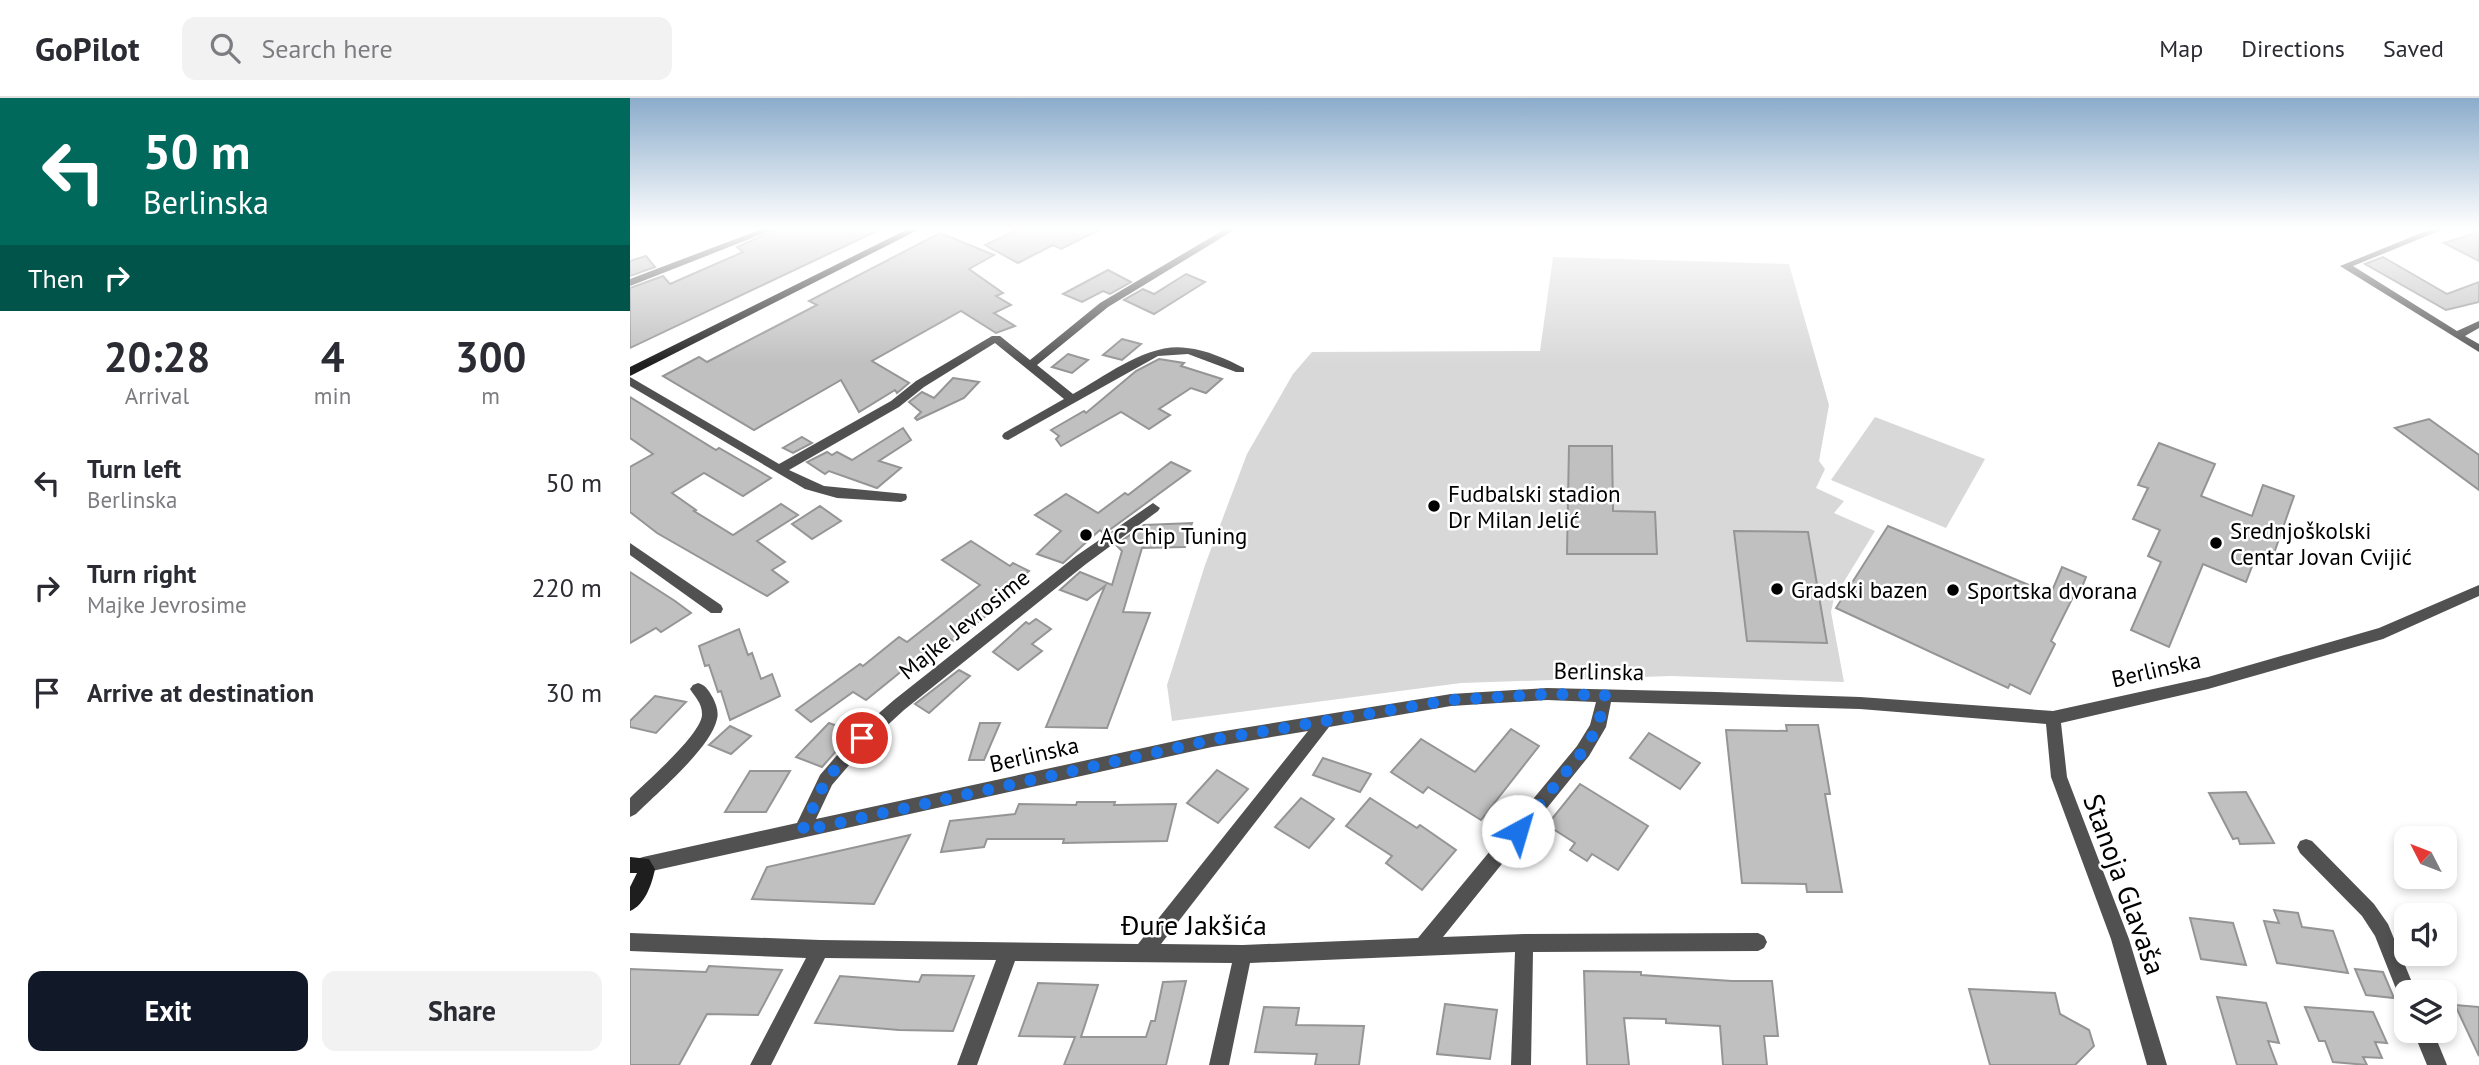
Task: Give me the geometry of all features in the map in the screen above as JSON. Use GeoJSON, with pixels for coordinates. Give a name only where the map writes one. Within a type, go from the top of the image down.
{"type":"FeatureCollection","features":[{"type":"Feature","properties":{"kind":"street"},"geometry":{"type":"LineString","coordinates":[[630,283],[653,274]]}},
{"type":"Feature","properties":{"kind":"street"},"geometry":{"type":"LineString","coordinates":[[630,372],[825,274]]}},
{"type":"Feature","properties":{"kind":"street"},"geometry":{"type":"LineString","coordinates":[[1029,366],[1104,305],[1156,274]]}},
{"type":"Feature","properties":{"kind":"street"},"geometry":{"type":"LineString","coordinates":[[2358,274],[2479,349]]}},
{"type":"Feature","properties":{"kind":"street"},"geometry":{"type":"LineString","coordinates":[[2458,335],[2479,324]]}},
{"type":"Feature","properties":{"kind":"street"},"geometry":{"type":"LineString","coordinates":[[779,470],[895,404],[960,359],[996,338],[1071,399]]}},
{"type":"Feature","properties":{"kind":"street"},"geometry":{"type":"LineString","coordinates":[[1008,436],[1142,359],[1167,349],[1201,353],[1240,370]]}},
{"type":"Feature","properties":{"kind":"street"},"geometry":{"type":"LineString","coordinates":[[630,381],[811,489],[829,493],[901,497]]}},
{"type":"Feature","properties":{"kind":"street","name":"Majke Jevrosime"},"geometry":{"type":"LineString","coordinates":[[802,831],[826,780],[862,738],[899,705],[1070,569],[1153,508]]}},
{"type":"Feature","properties":{"kind":"street"},"geometry":{"type":"LineString","coordinates":[[630,548],[716,609]]}},
{"type":"Feature","properties":{"kind":"street","name":"Berlinska"},"geometry":{"type":"LineString","coordinates":[[636,865],[1212,740],[1451,700],[1547,694],[1605,695],[1860,703],[2053,718],[2208,683],[2383,633],[2479,590]]}},
{"type":"Feature","properties":{"kind":"street"},"geometry":{"type":"LineString","coordinates":[[630,808],[694,745],[705,729],[710,717],[706,698],[698,689]]}},
{"type":"Feature","properties":{"kind":"street"},"geometry":{"type":"LineString","coordinates":[[1422,948],[1583,751],[1598,727],[1605,695]]}},
{"type":"Feature","properties":{"kind":"street","name":"Stanoja Glavaša"},"geometry":{"type":"LineString","coordinates":[[2053,718],[2059,777],[2120,939],[2157,1065]]}},
{"type":"Feature","properties":{"kind":"street"},"geometry":{"type":"LineString","coordinates":[[1143,952],[1323,723]]}},
{"type":"Feature","properties":{"kind":"street"},"geometry":{"type":"LineString","coordinates":[[2306,847],[2368,910],[2382,930],[2402,980]]}},
{"type":"Feature","properties":{"kind":"street"},"geometry":{"type":"LineString","coordinates":[[630,902],[644,881],[646,869],[636,865]]}},
{"type":"Feature","properties":{"kind":"street","name":"Đure Jakšića"},"geometry":{"type":"LineString","coordinates":[[630,942],[820,948],[1243,954],[1524,943],[1758,942]]}},
{"type":"Feature","properties":{"kind":"street"},"geometry":{"type":"LineString","coordinates":[[1521,1065],[1524,943]]}},
{"type":"Feature","properties":{"kind":"street"},"geometry":{"type":"LineString","coordinates":[[760,1065],[820,948]]}},
{"type":"Feature","properties":{"kind":"street"},"geometry":{"type":"LineString","coordinates":[[967,1065],[1009,951]]}},
{"type":"Feature","properties":{"kind":"street"},"geometry":{"type":"LineString","coordinates":[[1219,1065],[1243,954]]}},
{"type":"Feature","properties":{"kind":"street"},"geometry":{"type":"LineString","coordinates":[[2428,1043],[2437,1065]]}},
{"type":"Feature","properties":{"kind":"shaded area"},"geometry":{"type":"Polygon","coordinates":[[[1551,274],[1792,274],[1829,405],[1819,461],[1825,469],[1816,488],[1844,501],[1834,513],[1875,531],[1834,598],[1831,612],[1844,682],[1671,676],[1461,683],[1172,721],[1167,685],[1205,565],[1247,454],[1293,374],[1312,352],[1540,351],[1551,274]]]}},
{"type":"Feature","properties":{"kind":"shaded area"},"geometry":{"type":"Polygon","coordinates":[[[1875,417],[1985,459],[1946,528],[1831,480],[1875,417]]]}},
{"type":"Feature","properties":{"kind":"building"},"geometry":{"type":"Polygon","coordinates":[[[693,274],[786,274],[630,348],[630,288],[663,276],[670,284],[693,274]]]}},
{"type":"Feature","properties":{"kind":"building"},"geometry":{"type":"Polygon","coordinates":[[[861,274],[976,274],[1003,293],[996,296],[1011,305],[994,313],[1015,326],[996,333],[961,311],[872,361],[909,383],[897,393],[895,390],[859,412],[841,380],[754,430],[663,376],[699,357],[707,362],[817,305],[809,301],[861,274]]]}},
{"type":"Feature","properties":{"kind":"building"},"geometry":{"type":"Polygon","coordinates":[[[1100,274],[1116,274],[1131,282],[1110,294],[1103,291],[1082,302],[1063,294],[1100,274]]]}},
{"type":"Feature","properties":{"kind":"building"},"geometry":{"type":"Polygon","coordinates":[[[1186,274],[1205,282],[1154,314],[1124,300],[1143,289],[1154,294],[1186,274]]]}},
{"type":"Feature","properties":{"kind":"building"},"geometry":{"type":"Polygon","coordinates":[[[2383,274],[2413,274],[2447,294],[2479,282],[2479,302],[2446,310],[2383,274]]]}},
{"type":"Feature","properties":{"kind":"building"},"geometry":{"type":"Polygon","coordinates":[[[1122,339],[1141,344],[1122,360],[1103,355],[1122,339]]]}},
{"type":"Feature","properties":{"kind":"building"},"geometry":{"type":"Polygon","coordinates":[[[1068,354],[1088,360],[1072,373],[1052,367],[1068,354]]]}},
{"type":"Feature","properties":{"kind":"building"},"geometry":{"type":"Polygon","coordinates":[[[1159,359],[1184,363],[1181,366],[1222,379],[1206,393],[1191,388],[1159,409],[1170,415],[1149,429],[1121,412],[1061,446],[1056,439],[1059,436],[1051,430],[1084,411],[1086,413],[1136,371],[1159,359]]]}},
{"type":"Feature","properties":{"kind":"building"},"geometry":{"type":"Polygon","coordinates":[[[953,378],[979,382],[964,398],[917,420],[915,418],[921,412],[909,402],[922,392],[934,398],[953,378]]]}},
{"type":"Feature","properties":{"kind":"building"},"geometry":{"type":"Polygon","coordinates":[[[630,397],[716,450],[719,448],[771,478],[743,496],[704,473],[672,493],[696,510],[694,511],[733,535],[781,504],[798,515],[757,541],[785,562],[772,570],[788,582],[767,596],[657,533],[630,512],[630,467],[653,454],[630,438],[630,397]]]}},
{"type":"Feature","properties":{"kind":"building"},"geometry":{"type":"Polygon","coordinates":[[[2429,419],[2479,455],[2479,490],[2395,428],[2429,419]]]}},
{"type":"Feature","properties":{"kind":"building"},"geometry":{"type":"Polygon","coordinates":[[[903,428],[911,440],[879,461],[901,468],[877,488],[829,471],[825,474],[807,462],[827,452],[832,455],[837,452],[852,460],[903,428]]]}},
{"type":"Feature","properties":{"kind":"building"},"geometry":{"type":"Polygon","coordinates":[[[802,437],[812,443],[793,453],[783,448],[802,437]]]}},
{"type":"Feature","properties":{"kind":"building","name":"Srednjoškolski Centar Jovan Cvijić"},"geometry":{"type":"Polygon","coordinates":[[[2159,443],[2215,464],[2201,496],[2252,516],[2263,485],[2294,496],[2271,562],[2256,556],[2246,582],[2203,564],[2169,647],[2131,630],[2161,562],[2148,556],[2160,530],[2133,519],[2148,488],[2138,485],[2159,443]]]}},
{"type":"Feature","properties":{"kind":"building"},"geometry":{"type":"Polygon","coordinates":[[[1569,446],[1612,446],[1613,511],[1655,512],[1657,554],[1567,554],[1569,446]]]}},
{"type":"Feature","properties":{"kind":"building"},"geometry":{"type":"Polygon","coordinates":[[[1171,462],[1190,471],[1104,534],[1100,530],[1063,563],[1037,554],[1061,531],[1035,515],[1066,494],[1098,513],[1125,493],[1128,495],[1171,462]]]}},
{"type":"Feature","properties":{"kind":"building"},"geometry":{"type":"Polygon","coordinates":[[[820,506],[841,521],[812,539],[792,524],[820,506]]]}},
{"type":"Feature","properties":{"kind":"building"},"geometry":{"type":"Polygon","coordinates":[[[1192,523],[1185,547],[1142,548],[1123,612],[1150,613],[1107,728],[1046,727],[1105,586],[1087,600],[1060,590],[1080,572],[1112,585],[1122,551],[1116,545],[1144,525],[1192,523]]]}},
{"type":"Feature","properties":{"kind":"building"},"geometry":{"type":"Polygon","coordinates":[[[1888,526],[2048,593],[2052,591],[2062,567],[2086,577],[2078,597],[2074,595],[2051,641],[2055,644],[2030,694],[2010,684],[2008,688],[1836,608],[1888,526]]]}},
{"type":"Feature","properties":{"kind":"building"},"geometry":{"type":"Polygon","coordinates":[[[1734,531],[1808,532],[1827,643],[1747,641],[1734,531]]]}},
{"type":"Feature","properties":{"kind":"building"},"geometry":{"type":"Polygon","coordinates":[[[971,541],[1010,566],[1013,563],[1029,571],[1004,593],[1007,594],[989,610],[991,612],[954,641],[945,636],[866,700],[853,692],[811,722],[796,710],[860,664],[863,666],[899,637],[907,642],[980,585],[942,560],[971,541]]]}},
{"type":"Feature","properties":{"kind":"building"},"geometry":{"type":"Polygon","coordinates":[[[630,572],[691,613],[661,632],[656,628],[630,643],[630,572]]]}},
{"type":"Feature","properties":{"kind":"building"},"geometry":{"type":"Polygon","coordinates":[[[1036,619],[1051,629],[1032,644],[1042,651],[1018,670],[993,652],[1026,622],[1029,624],[1036,619]]]}},
{"type":"Feature","properties":{"kind":"building"},"geometry":{"type":"Polygon","coordinates":[[[739,629],[748,655],[752,653],[761,679],[772,674],[780,696],[730,720],[721,691],[718,692],[709,665],[705,666],[699,646],[739,629]]]}},
{"type":"Feature","properties":{"kind":"building"},"geometry":{"type":"Polygon","coordinates":[[[959,670],[970,676],[929,713],[915,704],[959,670]]]}},
{"type":"Feature","properties":{"kind":"building"},"geometry":{"type":"Polygon","coordinates":[[[655,696],[686,702],[656,733],[630,727],[630,721],[655,696]]]}},
{"type":"Feature","properties":{"kind":"building"},"geometry":{"type":"Polygon","coordinates":[[[829,723],[853,732],[822,767],[796,757],[829,723]]]}},
{"type":"Feature","properties":{"kind":"building"},"geometry":{"type":"Polygon","coordinates":[[[980,723],[1000,723],[984,760],[969,760],[980,723]]]}},
{"type":"Feature","properties":{"kind":"building"},"geometry":{"type":"Polygon","coordinates":[[[1786,725],[1818,725],[1830,794],[1825,794],[1842,892],[1807,892],[1806,884],[1742,883],[1726,730],[1787,731],[1786,725]]]}},
{"type":"Feature","properties":{"kind":"building"},"geometry":{"type":"Polygon","coordinates":[[[730,726],[751,736],[731,754],[709,745],[730,726]]]}},
{"type":"Feature","properties":{"kind":"building"},"geometry":{"type":"Polygon","coordinates":[[[1511,729],[1539,746],[1481,820],[1428,787],[1423,793],[1391,772],[1421,739],[1475,772],[1511,729]]]}},
{"type":"Feature","properties":{"kind":"building"},"geometry":{"type":"Polygon","coordinates":[[[1649,733],[1700,763],[1680,789],[1630,758],[1649,733]]]}},
{"type":"Feature","properties":{"kind":"building"},"geometry":{"type":"Polygon","coordinates":[[[1323,758],[1371,774],[1360,792],[1313,775],[1323,758]]]}},
{"type":"Feature","properties":{"kind":"building"},"geometry":{"type":"Polygon","coordinates":[[[1217,770],[1248,789],[1218,823],[1187,803],[1217,770]]]}},
{"type":"Feature","properties":{"kind":"building"},"geometry":{"type":"Polygon","coordinates":[[[750,771],[790,771],[766,812],[725,812],[750,771]]]}},
{"type":"Feature","properties":{"kind":"building"},"geometry":{"type":"Polygon","coordinates":[[[1580,784],[1648,826],[1618,870],[1592,854],[1587,861],[1570,850],[1575,843],[1547,825],[1580,784]]]}},
{"type":"Feature","properties":{"kind":"building"},"geometry":{"type":"Polygon","coordinates":[[[2246,792],[2274,843],[2240,844],[2238,838],[2233,839],[2209,793],[2246,792]]]}},
{"type":"Feature","properties":{"kind":"building"},"geometry":{"type":"Polygon","coordinates":[[[1301,798],[1334,819],[1309,848],[1275,827],[1301,798]]]}},
{"type":"Feature","properties":{"kind":"building"},"geometry":{"type":"Polygon","coordinates":[[[1370,798],[1417,828],[1420,825],[1456,850],[1422,890],[1386,863],[1392,856],[1346,826],[1370,798]]]}},
{"type":"Feature","properties":{"kind":"building"},"geometry":{"type":"Polygon","coordinates":[[[1077,802],[1115,802],[1114,805],[1176,804],[1167,841],[1063,843],[1064,839],[987,839],[984,847],[941,852],[950,821],[1015,814],[1019,804],[1076,805],[1077,802]]]}},
{"type":"Feature","properties":{"kind":"building"},"geometry":{"type":"Polygon","coordinates":[[[910,835],[874,904],[752,899],[767,867],[910,835]]]}},
{"type":"Feature","properties":{"kind":"building"},"geometry":{"type":"Polygon","coordinates":[[[2274,910],[2298,913],[2302,927],[2333,931],[2348,973],[2277,963],[2264,921],[2279,923],[2274,910]]]}},
{"type":"Feature","properties":{"kind":"building"},"geometry":{"type":"Polygon","coordinates":[[[2190,918],[2233,923],[2246,965],[2201,959],[2190,918]]]}},
{"type":"Feature","properties":{"kind":"building"},"geometry":{"type":"Polygon","coordinates":[[[709,966],[782,970],[758,1015],[707,1014],[679,1065],[630,1065],[630,969],[706,972],[709,966]]]}},
{"type":"Feature","properties":{"kind":"building"},"geometry":{"type":"Polygon","coordinates":[[[2355,969],[2383,972],[2394,998],[2366,995],[2355,969]]]}},
{"type":"Feature","properties":{"kind":"building"},"geometry":{"type":"Polygon","coordinates":[[[1584,971],[1641,972],[1641,975],[1732,981],[1772,981],[1778,1036],[1764,1036],[1767,1065],[1723,1065],[1720,1026],[1666,1023],[1666,1019],[1624,1018],[1629,1065],[1587,1065],[1584,971]]]}},
{"type":"Feature","properties":{"kind":"building"},"geometry":{"type":"Polygon","coordinates":[[[922,975],[974,976],[953,1031],[899,1030],[815,1023],[840,976],[919,982],[922,975]]]}},
{"type":"Feature","properties":{"kind":"building"},"geometry":{"type":"Polygon","coordinates":[[[1186,981],[1166,1065],[1064,1065],[1075,1037],[1019,1036],[1038,983],[1098,985],[1081,1037],[1146,1037],[1151,1021],[1155,1021],[1163,982],[1186,981]]]}},
{"type":"Feature","properties":{"kind":"building"},"geometry":{"type":"Polygon","coordinates":[[[1969,989],[2055,993],[2060,1014],[2089,1030],[2094,1046],[2075,1065],[1990,1065],[1969,989]]]}},
{"type":"Feature","properties":{"kind":"building"},"geometry":{"type":"Polygon","coordinates":[[[2217,997],[2266,1003],[2279,1043],[2268,1041],[2277,1065],[2237,1065],[2217,997]]]}},
{"type":"Feature","properties":{"kind":"building"},"geometry":{"type":"Polygon","coordinates":[[[1445,1004],[1497,1010],[1490,1059],[1437,1054],[1445,1004]]]}},
{"type":"Feature","properties":{"kind":"building"},"geometry":{"type":"Polygon","coordinates":[[[2457,1005],[2479,1007],[2479,1056],[2457,1009],[2457,1005]]]}},
{"type":"Feature","properties":{"kind":"building"},"geometry":{"type":"Polygon","coordinates":[[[1264,1007],[1299,1008],[1296,1025],[1364,1026],[1359,1065],[1315,1065],[1317,1054],[1255,1052],[1264,1007]]]}},
{"type":"Feature","properties":{"kind":"building"},"geometry":{"type":"Polygon","coordinates":[[[2305,1007],[2373,1012],[2387,1043],[2375,1042],[2382,1058],[2363,1057],[2367,1065],[2333,1062],[2325,1041],[2319,1041],[2305,1007]]]}},
{"type":"Feature","properties":{"kind":"place","name":"Fudbalski stadion Dr Milan Jelić"},"geometry":{"type":"Point","coordinates":[1434,506]}},
{"type":"Feature","properties":{"kind":"place","name":"AC Chip Tuning"},"geometry":{"type":"Point","coordinates":[1086,535]}},
{"type":"Feature","properties":{"kind":"place","name":"Srednjoškolski Centar Jovan Cvijić"},"geometry":{"type":"Point","coordinates":[2216,543]}},
{"type":"Feature","properties":{"kind":"place","name":"Gradski bazen"},"geometry":{"type":"Point","coordinates":[1777,589]}},
{"type":"Feature","properties":{"kind":"place","name":"Sportska dvorana"},"geometry":{"type":"Point","coordinates":[1953,590]}},
{"type":"Feature","properties":{"kind":"route"},"geometry":{"type":"LineString","coordinates":[[862,738],[826,780],[802,831],[1212,740],[1451,700],[1547,694],[1605,695],[1598,727],[1583,751],[1518,831]]}}]}
